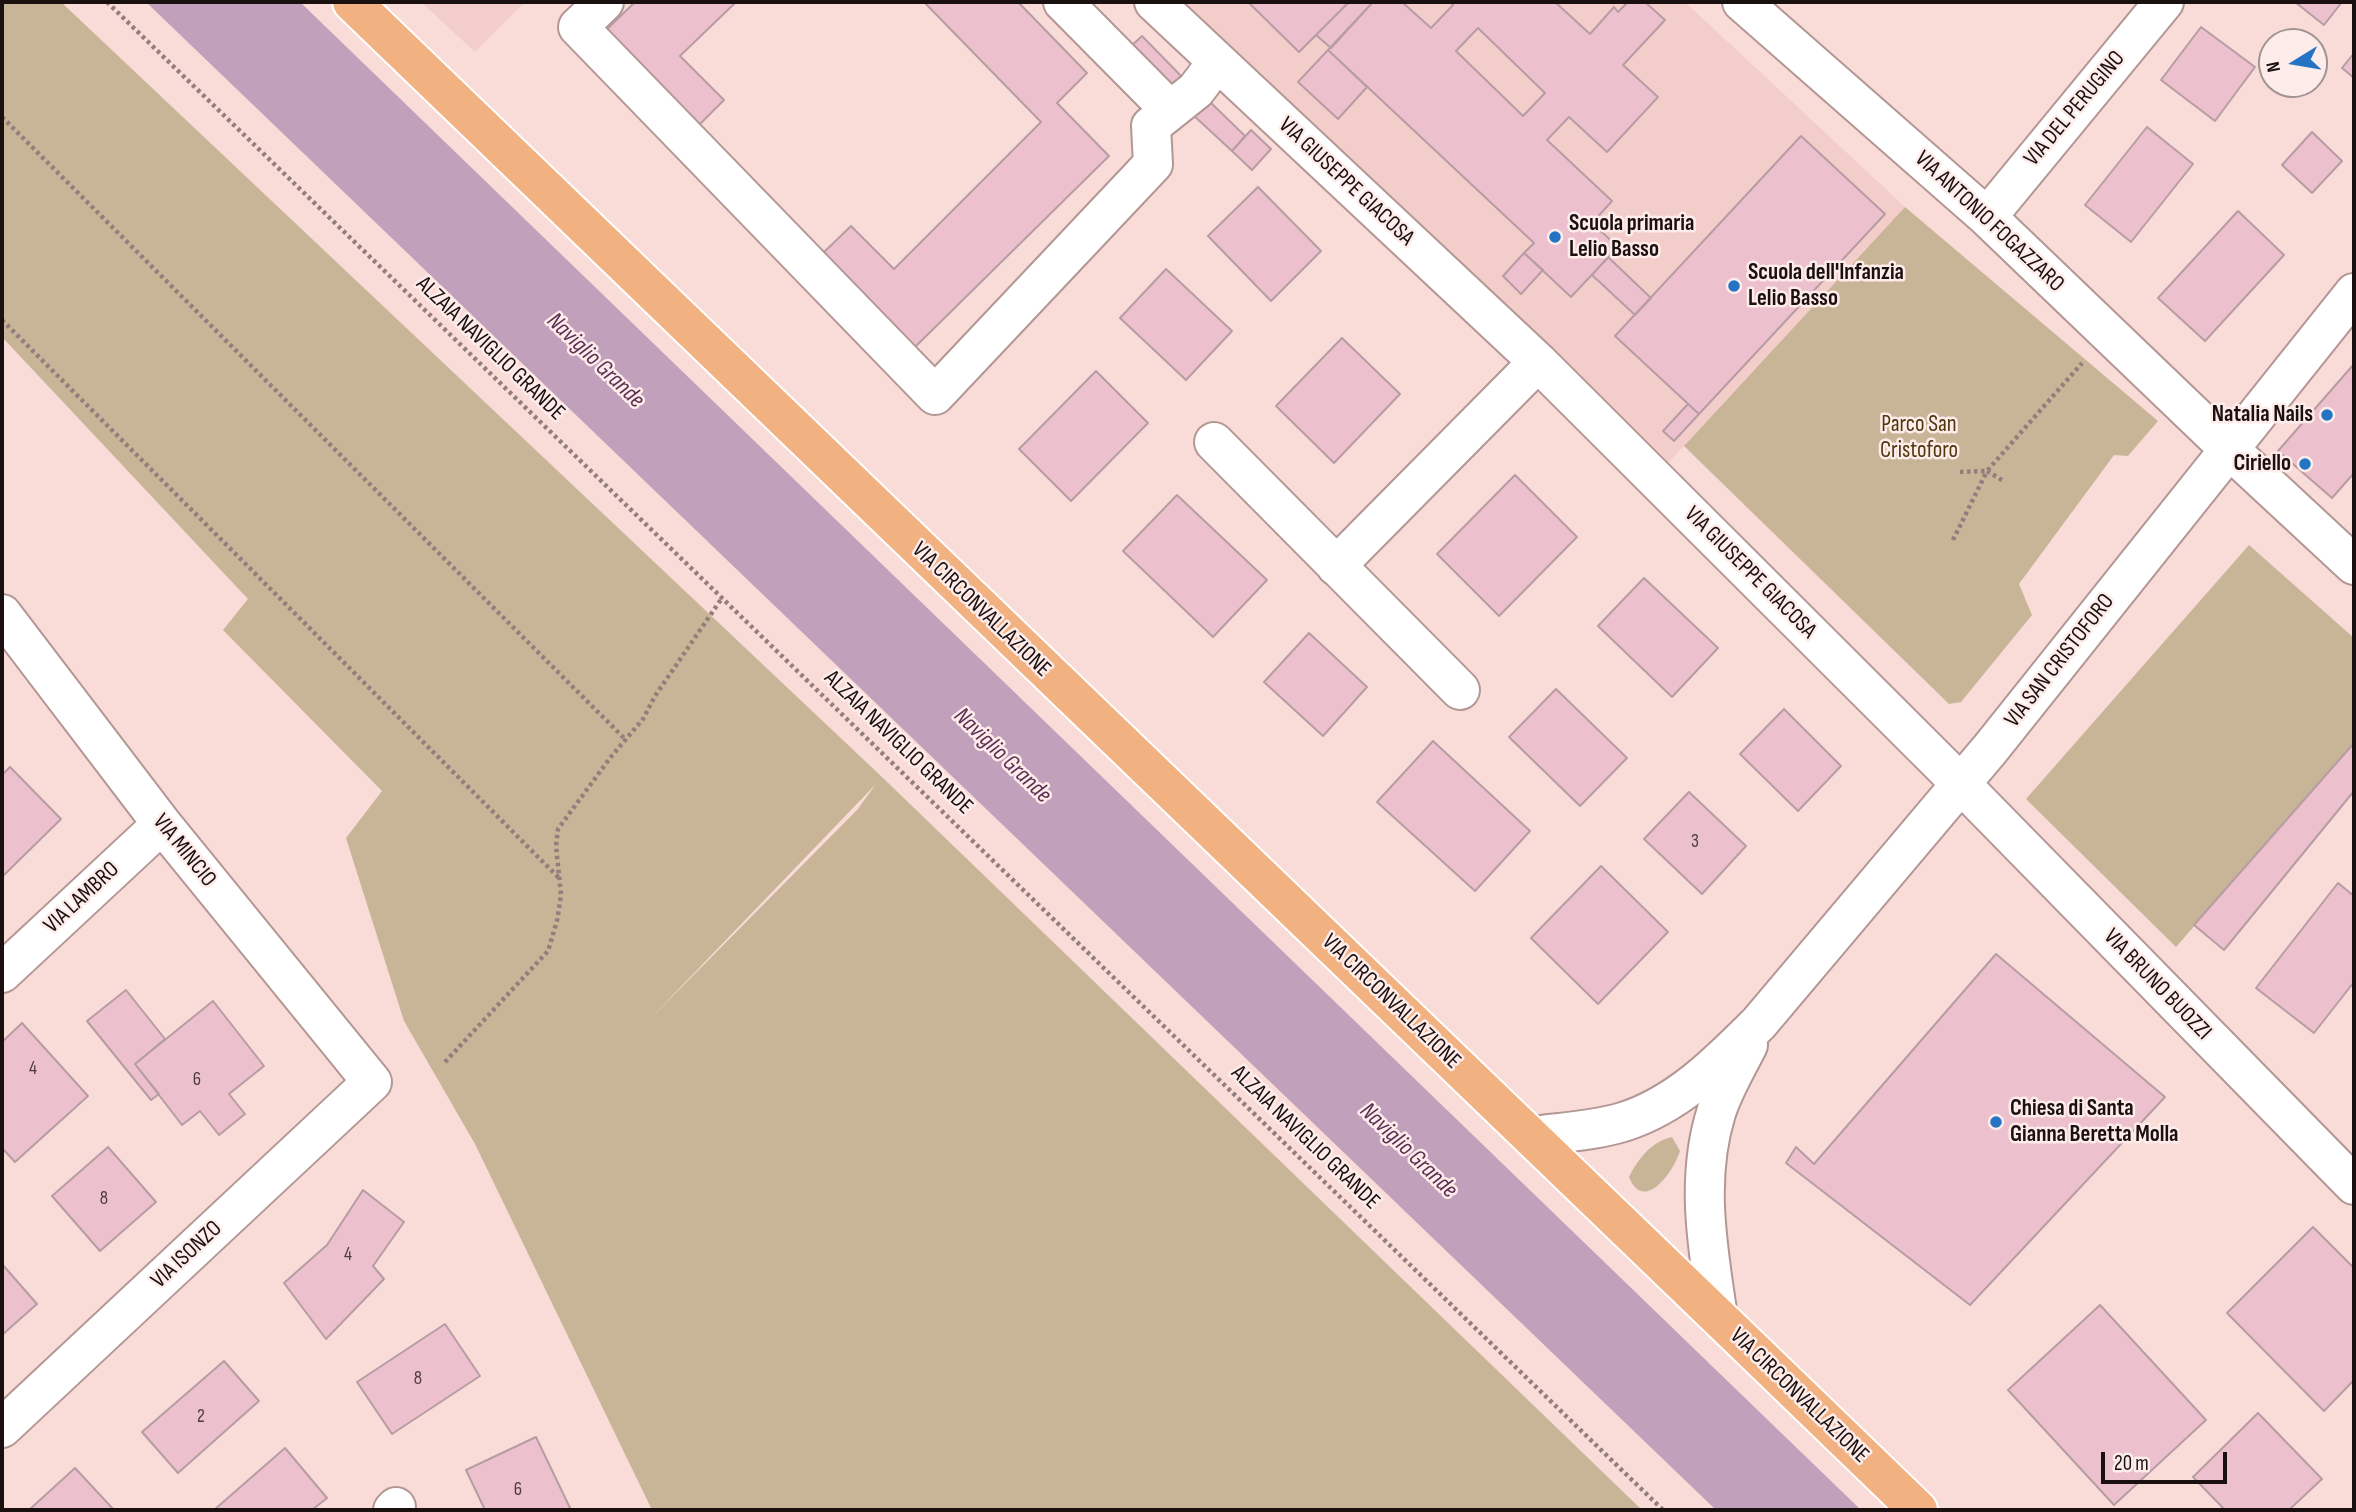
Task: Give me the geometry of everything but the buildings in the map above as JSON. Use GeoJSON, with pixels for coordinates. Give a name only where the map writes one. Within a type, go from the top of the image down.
{"type":"FeatureCollection","features":[{"type":"Feature","properties":{"kind":"main road","name":"VIA CIRCONVALLAZIONE"},"geometry":{"type":"LineString","coordinates":[[352,2],[862,497],[1532,1136],[1918,1510]]}},
{"type":"Feature","properties":{"kind":"street"},"geometry":{"type":"LineString","coordinates":[[604,2],[578,27],[934,395],[1153,164],[1151,125],[1196,90],[1217,62]]}},
{"type":"Feature","properties":{"kind":"street"},"geometry":{"type":"LineString","coordinates":[[1063,2],[1170,110]]}},
{"type":"Feature","properties":{"kind":"street","name":"VIA GIUSEPPE GIACOSA"},"geometry":{"type":"LineString","coordinates":[[1154,2],[1538,362],[1961,784]]}},
{"type":"Feature","properties":{"kind":"street","name":"VIA ANTONIO FOGAZZARO"},"geometry":{"type":"LineString","coordinates":[[1742,2],[1987,217],[2228,449],[2354,565]]}},
{"type":"Feature","properties":{"kind":"street","name":"VIA DEL PERUGINO"},"geometry":{"type":"LineString","coordinates":[[1987,217],[2164,2]]}},
{"type":"Feature","properties":{"kind":"street","name":"VIA SAN CRISTOFORO"},"geometry":{"type":"LineString","coordinates":[[1759,1023],[1992,748],[2354,293]]}},
{"type":"Feature","properties":{"kind":"street"},"geometry":{"type":"LineString","coordinates":[[1336,566],[1538,362]]}},
{"type":"Feature","properties":{"kind":"street"},"geometry":{"type":"LineString","coordinates":[[1213,443],[1460,690]]}},
{"type":"Feature","properties":{"kind":"street","name":"VIA MINCIO"},"geometry":{"type":"LineString","coordinates":[[2,614],[162,824],[372,1082]]}},
{"type":"Feature","properties":{"kind":"street","name":"VIA BRUNO BUOZZI"},"geometry":{"type":"LineString","coordinates":[[1961,784],[2354,1185]]}},
{"type":"Feature","properties":{"kind":"street","name":"VIA LAMBRO"},"geometry":{"type":"LineString","coordinates":[[2,973],[162,824]]}},
{"type":"Feature","properties":{"kind":"street"},"geometry":{"type":"LineString","coordinates":[[1532,1136],[1623,1122],[1661,1106],[1717,1065],[1759,1023]]}},
{"type":"Feature","properties":{"kind":"street"},"geometry":{"type":"LineString","coordinates":[[1718,1317],[1706,1242],[1708,1153],[1716,1112],[1759,1023]]}},
{"type":"Feature","properties":{"kind":"street","name":"VIA ISONZO"},"geometry":{"type":"LineString","coordinates":[[2,1428],[372,1082]]}},
{"type":"Feature","properties":{"kind":"path","name":"ALZAIA NAVIGLIO GRANDE"},"geometry":{"type":"LineString","coordinates":[[107,2],[1663,1510]]}},
{"type":"Feature","properties":{"kind":"path"},"geometry":{"type":"LineString","coordinates":[[2,117],[626,740]]}},
{"type":"Feature","properties":{"kind":"path"},"geometry":{"type":"LineString","coordinates":[[2,320],[559,878]]}},
{"type":"Feature","properties":{"kind":"path"},"geometry":{"type":"LineString","coordinates":[[1953,540],[1987,471],[2085,359]]}},
{"type":"Feature","properties":{"kind":"path"},"geometry":{"type":"LineString","coordinates":[[1960,472],[1987,471],[2005,482]]}},
{"type":"Feature","properties":{"kind":"path"},"geometry":{"type":"LineString","coordinates":[[445,1062],[548,951],[561,895],[556,846],[558,829],[643,719],[655,696],[722,598]]}},
{"type":"Feature","properties":{"kind":"shaded area"},"geometry":{"type":"Polygon","coordinates":[[[421,2],[525,2],[475,52],[421,2]]]}},
{"type":"Feature","properties":{"kind":"shaded area","name":"Scuola primaria Lelio Basso"},"geometry":{"type":"Polygon","coordinates":[[[1185,2],[1685,2],[1905,207],[1668,463],[1278,94],[1185,2]]]}},
{"type":"Feature","properties":{"kind":"green space"},"geometry":{"type":"Polygon","coordinates":[[[2,2],[61,2],[882,777],[1642,1510],[652,1510],[475,1144],[404,1021],[346,838],[382,791],[223,630],[248,599],[2,337],[2,2]],[[876,784],[648,1021],[857,810],[876,784]]]}},
{"type":"Feature","properties":{"kind":"green space","name":"Parco San Cristoforo"},"geometry":{"type":"Polygon","coordinates":[[[1905,207],[2158,421],[2128,456],[2114,455],[2019,584],[2032,615],[1961,702],[1949,704],[1684,446],[1905,207]]]}},
{"type":"Feature","properties":{"kind":"green space"},"geometry":{"type":"Polygon","coordinates":[[[2249,545],[2354,638],[2354,743],[2176,947],[2026,799],[2249,545]]]}},
{"type":"Feature","properties":{"kind":"green space"},"geometry":{"type":"Polygon","coordinates":[[[1672,1137],[1680,1151],[1672,1169],[1650,1190],[1642,1191],[1635,1187],[1629,1177],[1637,1164],[1658,1142],[1672,1137]]]}},
{"type":"Feature","properties":{"kind":"water","name":"Naviglio Grande"},"geometry":{"type":"Polygon","coordinates":[[[146,2],[300,2],[1861,1510],[1716,1510],[146,2]]]}},
{"type":"Feature","properties":{"kind":"place","name":"Scuola primaria Lelio Basso"},"geometry":{"type":"Point","coordinates":[1555,237]}},
{"type":"Feature","properties":{"kind":"place","name":"Scuola dell'Infanzia Lelio Basso"},"geometry":{"type":"Point","coordinates":[1734,286]}},
{"type":"Feature","properties":{"kind":"place","name":"Natalia Nails"},"geometry":{"type":"Point","coordinates":[2327,415]}},
{"type":"Feature","properties":{"kind":"place","name":"Ciriello"},"geometry":{"type":"Point","coordinates":[2305,464]}},
{"type":"Feature","properties":{"kind":"place","name":"Chiesa di Santa Gianna Beretta Molla"},"geometry":{"type":"Point","coordinates":[1996,1122]}}]}
